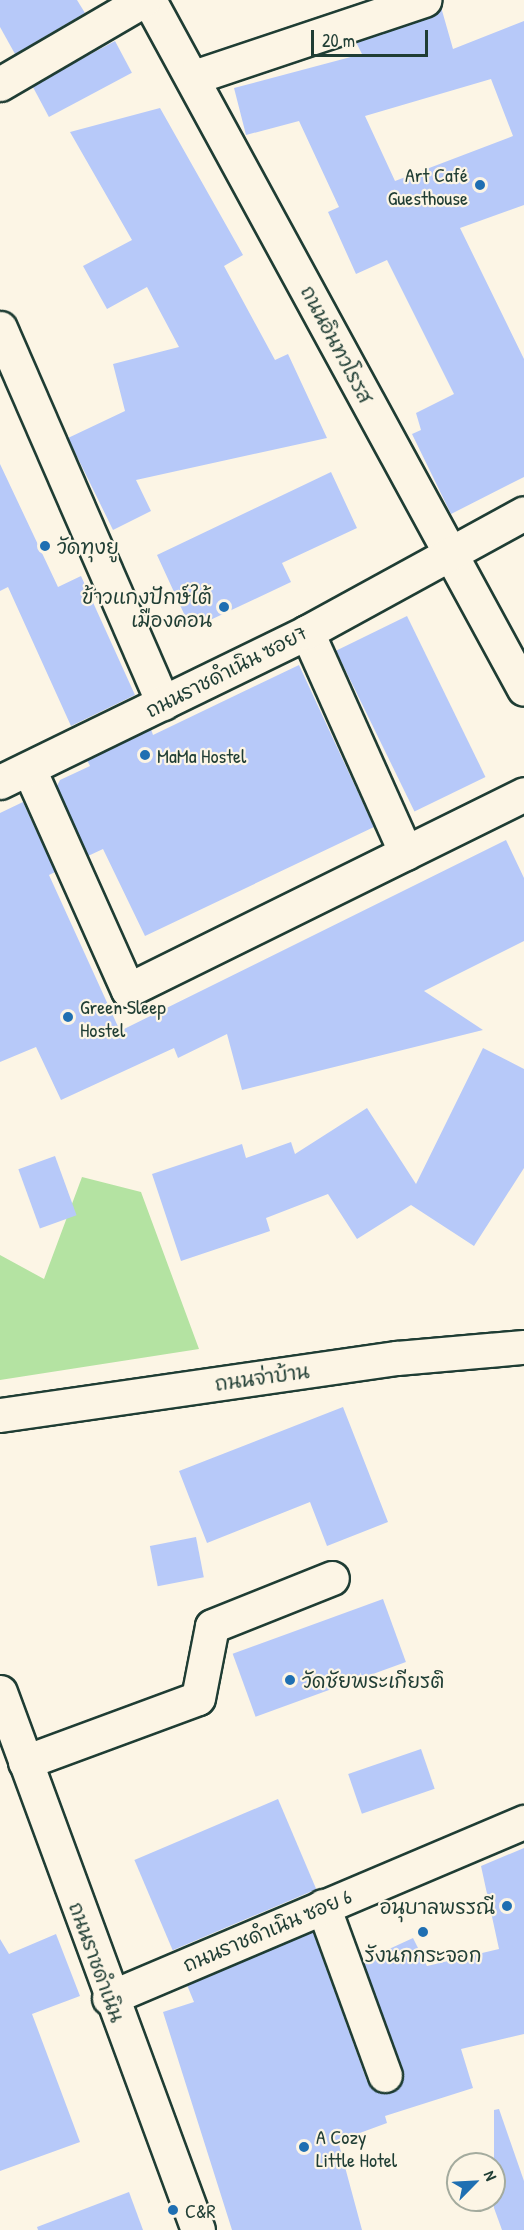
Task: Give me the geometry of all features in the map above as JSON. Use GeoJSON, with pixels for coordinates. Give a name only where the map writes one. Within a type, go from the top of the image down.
{"type":"FeatureCollection","features":[{"type":"Feature","properties":{"kind":"street","name":"ถนนอินทวโรรส"},"geometry":{"type":"LineString","coordinates":[[147,0],[194,77],[450,554],[516,653],[524,688]]}},
{"type":"Feature","properties":{"kind":"street"},"geometry":{"type":"LineString","coordinates":[[0,84],[147,0]]}},
{"type":"Feature","properties":{"kind":"street"},"geometry":{"type":"LineString","coordinates":[[194,77],[424,0]]}},
{"type":"Feature","properties":{"kind":"street"},"geometry":{"type":"LineString","coordinates":[[0,328],[163,703]]}},
{"type":"Feature","properties":{"kind":"street","name":"ถนนราชดำเนิน ซอย7"},"geometry":{"type":"LineString","coordinates":[[14,776],[307,632],[524,513]]}},
{"type":"Feature","properties":{"kind":"street"},"geometry":{"type":"LineString","coordinates":[[307,632],[406,853]]}},
{"type":"Feature","properties":{"kind":"street"},"geometry":{"type":"LineString","coordinates":[[14,776],[128,990],[524,794]]}},
{"type":"Feature","properties":{"kind":"street","name":"ถนนจ่าบ้าน"},"geometry":{"type":"LineString","coordinates":[[0,1415],[397,1358],[524,1347]]}},
{"type":"Feature","properties":{"kind":"street"},"geometry":{"type":"LineString","coordinates":[[25,1762],[198,1698],[212,1626],[332,1578]]}},
{"type":"Feature","properties":{"kind":"street","name":"ถนนราชดำเนิน"},"geometry":{"type":"LineString","coordinates":[[0,1692],[109,1998],[198,2230]]}},
{"type":"Feature","properties":{"kind":"street","name":"ถนนราชดำเนิน ซอย 6"},"geometry":{"type":"LineString","coordinates":[[109,1998],[524,1822]]}},
{"type":"Feature","properties":{"kind":"street"},"geometry":{"type":"LineString","coordinates":[[323,1906],[385,2075]]}},
{"type":"Feature","properties":{"kind":"green space"},"geometry":{"type":"Polygon","coordinates":[[[82,1177],[141,1192],[199,1349],[0,1380],[0,1255],[44,1279],[82,1177]]]}},
{"type":"Feature","properties":{"kind":"building"},"geometry":{"type":"Polygon","coordinates":[[[0,0],[77,0],[85,13],[15,54],[0,27],[0,0]]]}},
{"type":"Feature","properties":{"kind":"building"},"geometry":{"type":"Polygon","coordinates":[[[441,7],[453,49],[524,21],[524,205],[460,228],[524,359],[524,477],[451,514],[412,434],[421,430],[416,413],[454,394],[387,260],[356,274],[328,212],[339,207],[299,121],[246,135],[234,88],[362,54],[356,42],[430,18],[441,7]],[[491,79],[365,116],[395,181],[513,136],[491,79]]]}},
{"type":"Feature","properties":{"kind":"building"},"geometry":{"type":"Polygon","coordinates":[[[115,41],[132,73],[49,117],[32,85],[115,41]]]}},
{"type":"Feature","properties":{"kind":"building"},"geometry":{"type":"Polygon","coordinates":[[[160,108],[243,255],[224,266],[275,360],[288,354],[327,438],[136,480],[151,511],[113,530],[68,438],[125,411],[113,364],[179,347],[147,287],[107,309],[83,266],[132,240],[70,132],[160,108]]]}},
{"type":"Feature","properties":{"kind":"building"},"geometry":{"type":"Polygon","coordinates":[[[0,464],[58,587],[81,576],[135,695],[71,726],[8,587],[0,591],[0,464]]]}},
{"type":"Feature","properties":{"kind":"building"},"geometry":{"type":"Polygon","coordinates":[[[331,472],[357,528],[282,563],[291,582],[191,629],[157,555],[331,472]]]}},
{"type":"Feature","properties":{"kind":"building"},"geometry":{"type":"Polygon","coordinates":[[[407,616],[485,777],[414,812],[336,651],[407,616]]]}},
{"type":"Feature","properties":{"kind":"building"},"geometry":{"type":"Polygon","coordinates":[[[299,665],[374,827],[145,936],[103,849],[88,856],[57,786],[60,780],[90,766],[87,760],[151,729],[153,735],[299,665]]]}},
{"type":"Feature","properties":{"kind":"building"},"geometry":{"type":"Polygon","coordinates":[[[23,802],[55,872],[49,875],[120,1031],[506,840],[524,878],[524,941],[424,991],[483,1030],[242,1090],[227,1034],[178,1058],[174,1048],[61,1100],[36,1047],[0,1062],[0,813],[23,802]]]}},
{"type":"Feature","properties":{"kind":"building"},"geometry":{"type":"Polygon","coordinates":[[[483,1048],[524,1069],[524,1168],[474,1246],[411,1205],[357,1239],[328,1194],[266,1218],[270,1231],[181,1261],[152,1174],[242,1144],[246,1158],[291,1142],[295,1154],[367,1108],[416,1184],[483,1048]]]}},
{"type":"Feature","properties":{"kind":"building"},"geometry":{"type":"Polygon","coordinates":[[[55,1156],[77,1215],[40,1229],[18,1169],[55,1156]]]}},
{"type":"Feature","properties":{"kind":"building"},"geometry":{"type":"Polygon","coordinates":[[[343,1407],[388,1522],[327,1546],[310,1502],[207,1543],[179,1471],[343,1407]]]}},
{"type":"Feature","properties":{"kind":"building"},"geometry":{"type":"Polygon","coordinates":[[[196,1537],[204,1577],[158,1586],[150,1546],[196,1537]]]}},
{"type":"Feature","properties":{"kind":"building"},"geometry":{"type":"Polygon","coordinates":[[[383,1599],[406,1662],[256,1717],[233,1654],[383,1599]]]}},
{"type":"Feature","properties":{"kind":"building"},"geometry":{"type":"Polygon","coordinates":[[[421,1749],[435,1789],[362,1814],[348,1774],[421,1749]]]}},
{"type":"Feature","properties":{"kind":"building"},"geometry":{"type":"Polygon","coordinates":[[[278,1799],[316,1889],[173,1950],[134,1860],[278,1799]]]}},
{"type":"Feature","properties":{"kind":"building"},"geometry":{"type":"Polygon","coordinates":[[[524,1848],[524,2034],[461,2049],[473,2088],[385,2116],[387,2123],[338,2141],[362,2230],[232,2230],[163,2012],[194,2002],[187,1985],[313,1932],[367,2081],[381,2093],[392,2092],[403,2079],[403,2069],[363,1961],[413,1938],[427,1966],[499,1949],[481,1866],[524,1848]]]}},
{"type":"Feature","properties":{"kind":"building"},"geometry":{"type":"Polygon","coordinates":[[[56,1934],[80,1996],[32,2014],[80,2142],[0,2171],[0,1939],[9,1954],[56,1934]]]}},
{"type":"Feature","properties":{"kind":"building"},"geometry":{"type":"Polygon","coordinates":[[[499,2109],[524,2181],[524,2230],[502,2230],[495,2212],[506,2212],[506,2152],[494,2152],[494,2110],[499,2109]]]}},
{"type":"Feature","properties":{"kind":"building"},"geometry":{"type":"Polygon","coordinates":[[[129,2192],[143,2230],[38,2230],[37,2227],[129,2192]]]}},
{"type":"Feature","properties":{"kind":"place","name":"Art Café Guesthouse"},"geometry":{"type":"Point","coordinates":[480,185]}},
{"type":"Feature","properties":{"kind":"place","name":"วัดทุงยู"},"geometry":{"type":"Point","coordinates":[45,546]}},
{"type":"Feature","properties":{"kind":"place","name":"ข้าวแกงปักษ์ใต้ เมืองคอน"},"geometry":{"type":"Point","coordinates":[224,607]}},
{"type":"Feature","properties":{"kind":"place","name":"MaMa Hostel"},"geometry":{"type":"Point","coordinates":[145,755]}},
{"type":"Feature","properties":{"kind":"place","name":"Green Sleep Hostel"},"geometry":{"type":"Point","coordinates":[68,1017]}},
{"type":"Feature","properties":{"kind":"place","name":"วัดชัยพระเกียรติ"},"geometry":{"type":"Point","coordinates":[290,1680]}},
{"type":"Feature","properties":{"kind":"place","name":"อนุบาลพรรณี"},"geometry":{"type":"Point","coordinates":[507,1906]}},
{"type":"Feature","properties":{"kind":"place","name":"รังนกกระจอก"},"geometry":{"type":"Point","coordinates":[423,1932]}},
{"type":"Feature","properties":{"kind":"place","name":"A Cozy Little Hotel"},"geometry":{"type":"Point","coordinates":[304,2147]}},
{"type":"Feature","properties":{"kind":"place","name":"C&R"},"geometry":{"type":"Point","coordinates":[173,2210]}}]}
